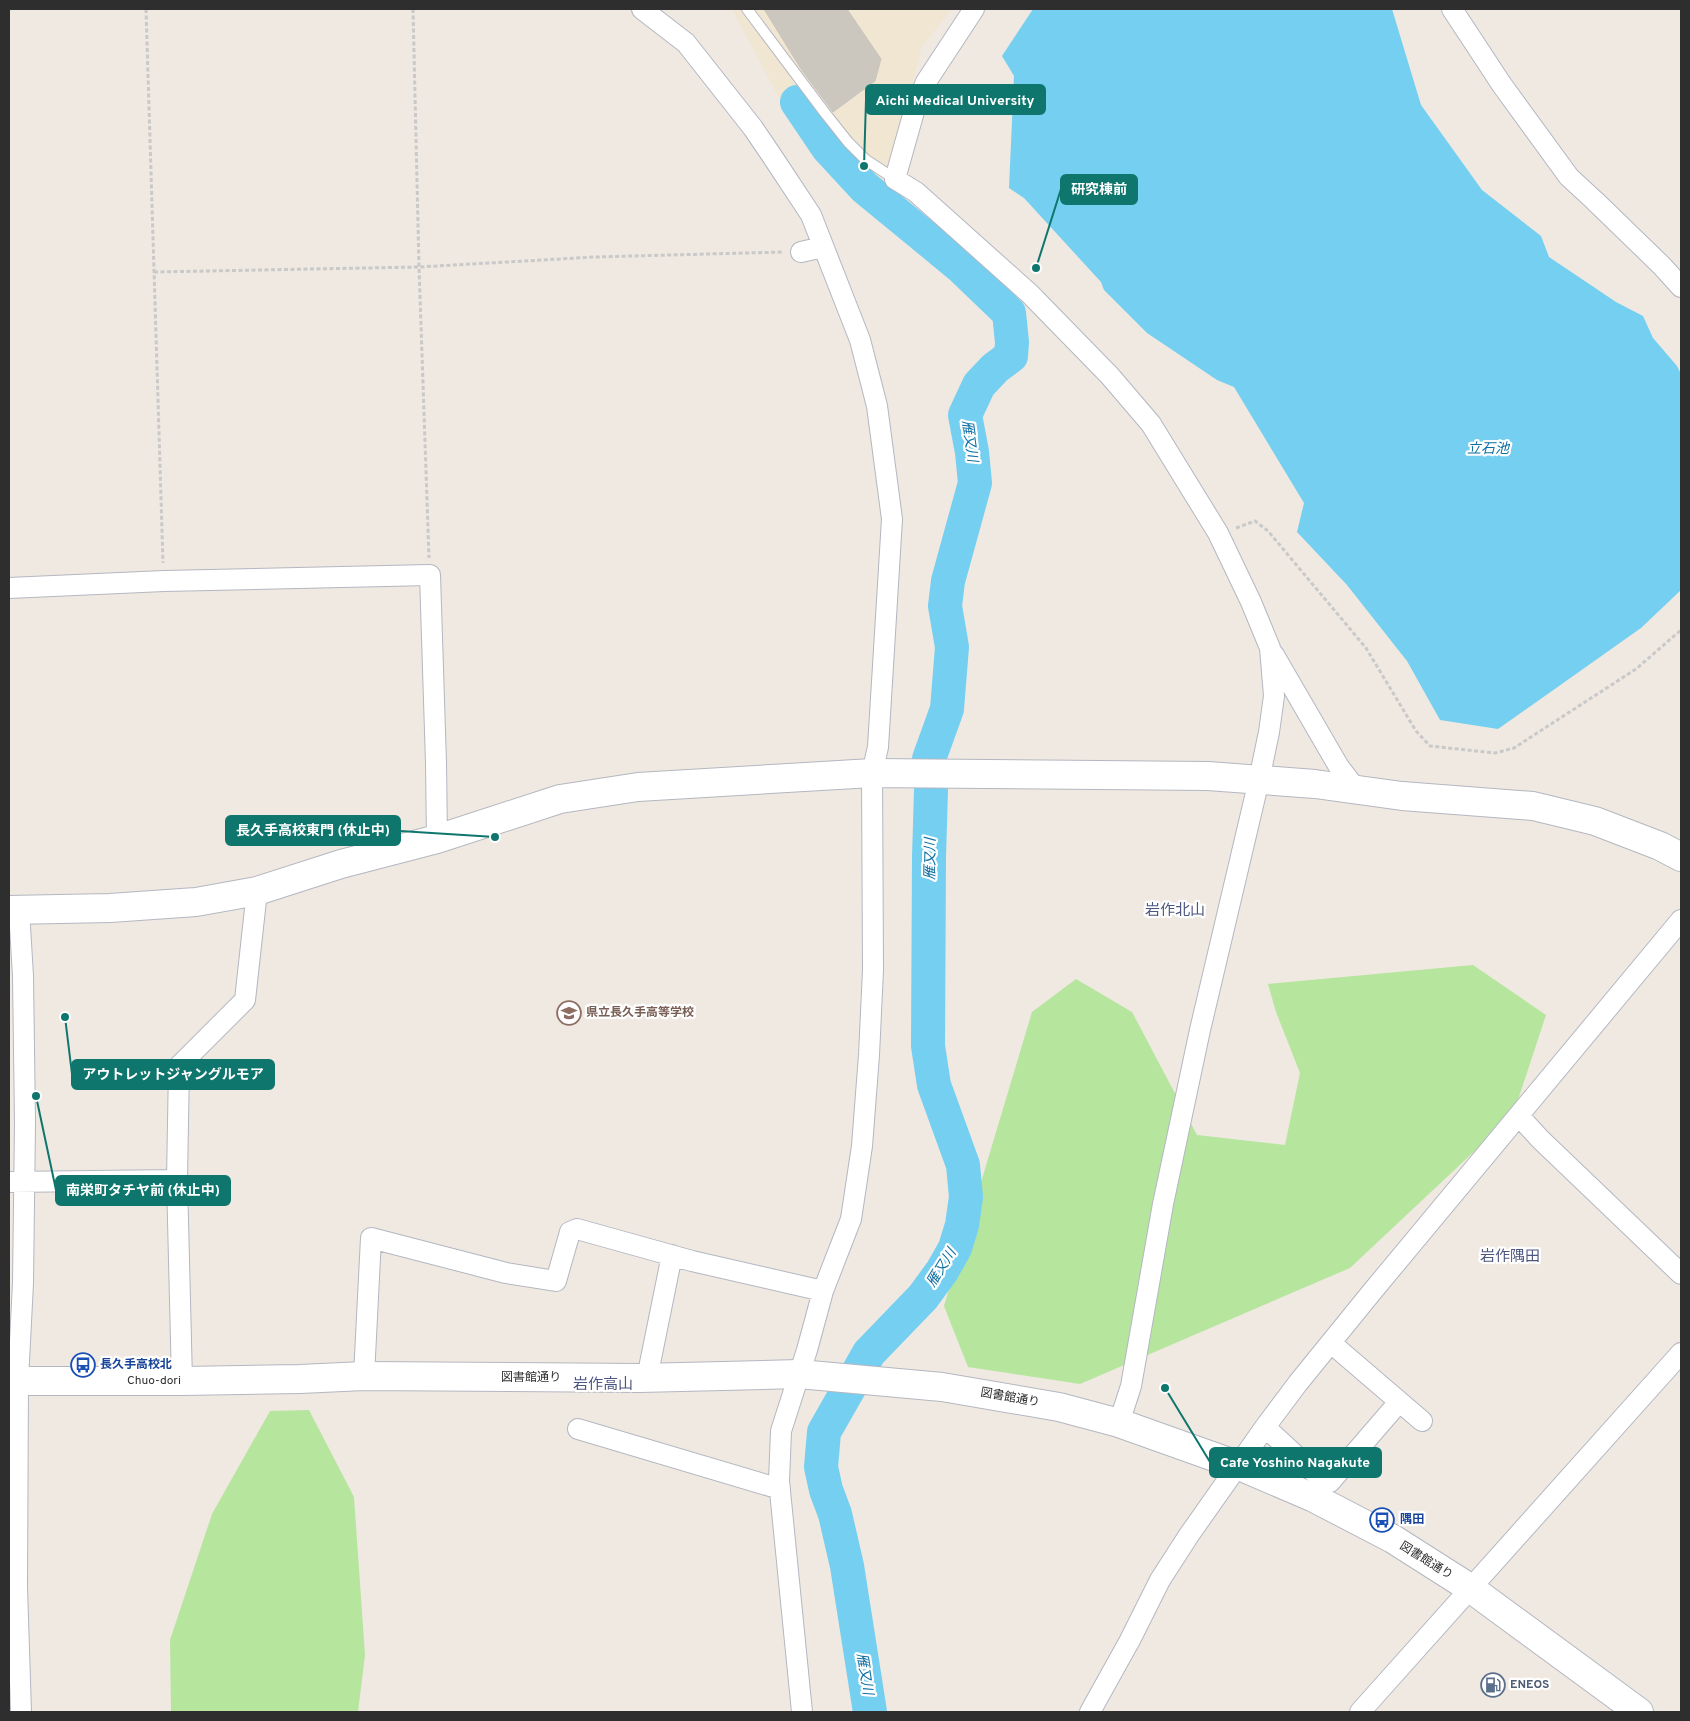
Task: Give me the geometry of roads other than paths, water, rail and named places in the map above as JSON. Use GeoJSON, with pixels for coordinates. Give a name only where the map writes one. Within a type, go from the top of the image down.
{"type":"FeatureCollection","features":[{"type":"Feature","properties":{"kind":"street"},"geometry":{"type":"LineString","coordinates":[[642,9],[686,43],[753,128],[811,215],[860,340],[877,406],[892,519],[878,747],[872,773],[873,970],[862,1146],[851,1219],[823,1291],[807,1350],[781,1431],[780,1489],[802,1712]]}},
{"type":"Feature","properties":{"kind":"street"},"geometry":{"type":"LineString","coordinates":[[974,9],[926,82],[915,108],[895,179],[916,192],[1030,294],[1110,376],[1151,424],[1218,533],[1251,602],[1270,648],[1339,768],[1356,789]]}},
{"type":"Feature","properties":{"kind":"street"},"geometry":{"type":"LineString","coordinates":[[1452,9],[1502,85],[1569,177],[1595,200],[1681,287]]}},
{"type":"Feature","properties":{"kind":"street"},"geometry":{"type":"LineString","coordinates":[[801,252],[823,247]]}},
{"type":"Feature","properties":{"kind":"street"},"geometry":{"type":"LineString","coordinates":[[9,588],[164,581],[430,575],[437,838]]}},
{"type":"Feature","properties":{"kind":"street"},"geometry":{"type":"LineString","coordinates":[[1120,1423],[1131,1386],[1163,1204],[1200,1030],[1259,780],[1274,696],[1270,648]]}},
{"type":"Feature","properties":{"kind":"street"},"geometry":{"type":"LineString","coordinates":[[20,1712],[13,1587],[13,1381],[23,1283],[16,1182],[25,1123],[23,976],[14,910],[110,908],[196,902],[257,891],[341,864],[437,838],[560,799],[638,786],[872,773],[1208,776],[1315,784],[1402,796],[1533,806],[1595,821],[1660,846],[1681,857]]}},
{"type":"Feature","properties":{"kind":"street"},"geometry":{"type":"LineString","coordinates":[[182,1381],[177,1180],[179,1066],[245,1000],[257,891]]}},
{"type":"Feature","properties":{"kind":"street"},"geometry":{"type":"LineString","coordinates":[[1090,1712],[1130,1640],[1160,1580],[1189,1535],[1265,1427],[1331,1343],[1681,920]]}},
{"type":"Feature","properties":{"kind":"street"},"geometry":{"type":"LineString","coordinates":[[1519,1116],[1540,1139],[1681,1274]]}},
{"type":"Feature","properties":{"kind":"street"},"geometry":{"type":"LineString","coordinates":[[16,1182],[177,1180]]}},
{"type":"Feature","properties":{"kind":"street"},"geometry":{"type":"LineString","coordinates":[[364,1376],[370,1238],[506,1274],[556,1281],[570,1232],[577,1229],[672,1255],[823,1291]]}},
{"type":"Feature","properties":{"kind":"street"},"geometry":{"type":"LineString","coordinates":[[648,1378],[672,1255]]}},
{"type":"Feature","properties":{"kind":"street"},"geometry":{"type":"LineString","coordinates":[[1331,1343],[1422,1422]]}},
{"type":"Feature","properties":{"kind":"street"},"geometry":{"type":"LineString","coordinates":[[1360,1712],[1681,1353]]}},
{"type":"Feature","properties":{"kind":"street","name":"図書館通り"},"geometry":{"type":"LineString","coordinates":[[300,1379],[364,1376],[648,1378],[799,1374],[942,1387],[1059,1407],[1120,1423],[1238,1465],[1314,1498],[1375,1530],[1470,1588],[1639,1712]]}},
{"type":"Feature","properties":{"kind":"street","name":"Chuo-dori"},"geometry":{"type":"LineString","coordinates":[[13,1381],[300,1379]]}},
{"type":"Feature","properties":{"kind":"street"},"geometry":{"type":"LineString","coordinates":[[1265,1427],[1316,1474],[1330,1482],[1400,1402]]}},
{"type":"Feature","properties":{"kind":"street"},"geometry":{"type":"LineString","coordinates":[[578,1429],[780,1489]]}},
{"type":"Feature","properties":{"kind":"lane"},"geometry":{"type":"LineString","coordinates":[[747,9],[848,142],[866,160],[895,179]]}},
{"type":"Feature","properties":{"kind":"water","name":"立石池"},"geometry":{"type":"Polygon","coordinates":[[[1033,9],[1392,9],[1421,105],[1482,190],[1541,236],[1549,257],[1616,302],[1643,316],[1653,338],[1677,366],[1681,374],[1681,590],[1641,628],[1498,729],[1440,720],[1407,661],[1347,585],[1297,532],[1304,503],[1234,387],[1217,380],[1147,333],[1104,290],[1101,282],[1024,198],[1009,188],[1014,76],[1002,56],[1033,9]]]}},
{"type":"Feature","properties":{"kind":"waterway","name":"雁又川"},"geometry":{"type":"LineString","coordinates":[[797,102],[828,148],[864,187],[960,266],[1009,313],[1012,342],[1011,356],[995,368],[979,385],[965,415],[972,452],[975,483],[948,581],[945,606],[952,647],[947,709],[929,759]]}},
{"type":"Feature","properties":{"kind":"waterway","name":"雁又川"},"geometry":{"type":"LineString","coordinates":[[870,1712],[847,1566],[835,1514],[826,1490],[821,1467],[824,1432],[869,1353],[923,1297],[942,1271],[955,1248],[962,1225],[966,1197],[963,1165],[934,1085],[928,1046],[931,790]]}},
{"type":"Feature","properties":{"kind":"place","name":"Aichi Medical University"},"geometry":{"type":"Point","coordinates":[864,166]}},
{"type":"Feature","properties":{"kind":"place","name":"研究棟前"},"geometry":{"type":"Point","coordinates":[1036,268]}},
{"type":"Feature","properties":{"kind":"place","name":"長久手高校東門 (休止中)"},"geometry":{"type":"Point","coordinates":[495,837]}},
{"type":"Feature","properties":{"kind":"place","name":"県立長久手高等学校"},"geometry":{"type":"Point","coordinates":[569,1013]}},
{"type":"Feature","properties":{"kind":"place","name":"アウトレットジャングルモア"},"geometry":{"type":"Point","coordinates":[65,1017]}},
{"type":"Feature","properties":{"kind":"place","name":"南栄町タチヤ前 (休止中)"},"geometry":{"type":"Point","coordinates":[36,1096]}},
{"type":"Feature","properties":{"kind":"place","name":"長久手高校北"},"geometry":{"type":"Point","coordinates":[83,1365]}},
{"type":"Feature","properties":{"kind":"place","name":"Cafe Yoshino Nagakute"},"geometry":{"type":"Point","coordinates":[1165,1388]}},
{"type":"Feature","properties":{"kind":"place","name":"隅田"},"geometry":{"type":"Point","coordinates":[1382,1520]}},
{"type":"Feature","properties":{"kind":"place","name":"ENEOS"},"geometry":{"type":"Point","coordinates":[1493,1685]}},
{"type":"Feature","properties":{"kind":"district","name":"岩作北山"},"geometry":{"type":"Point","coordinates":[1175,911]}},
{"type":"Feature","properties":{"kind":"district","name":"岩作隅田"},"geometry":{"type":"Point","coordinates":[1510,1257]}},
{"type":"Feature","properties":{"kind":"district","name":"岩作高山"},"geometry":{"type":"Point","coordinates":[603,1385]}}]}
